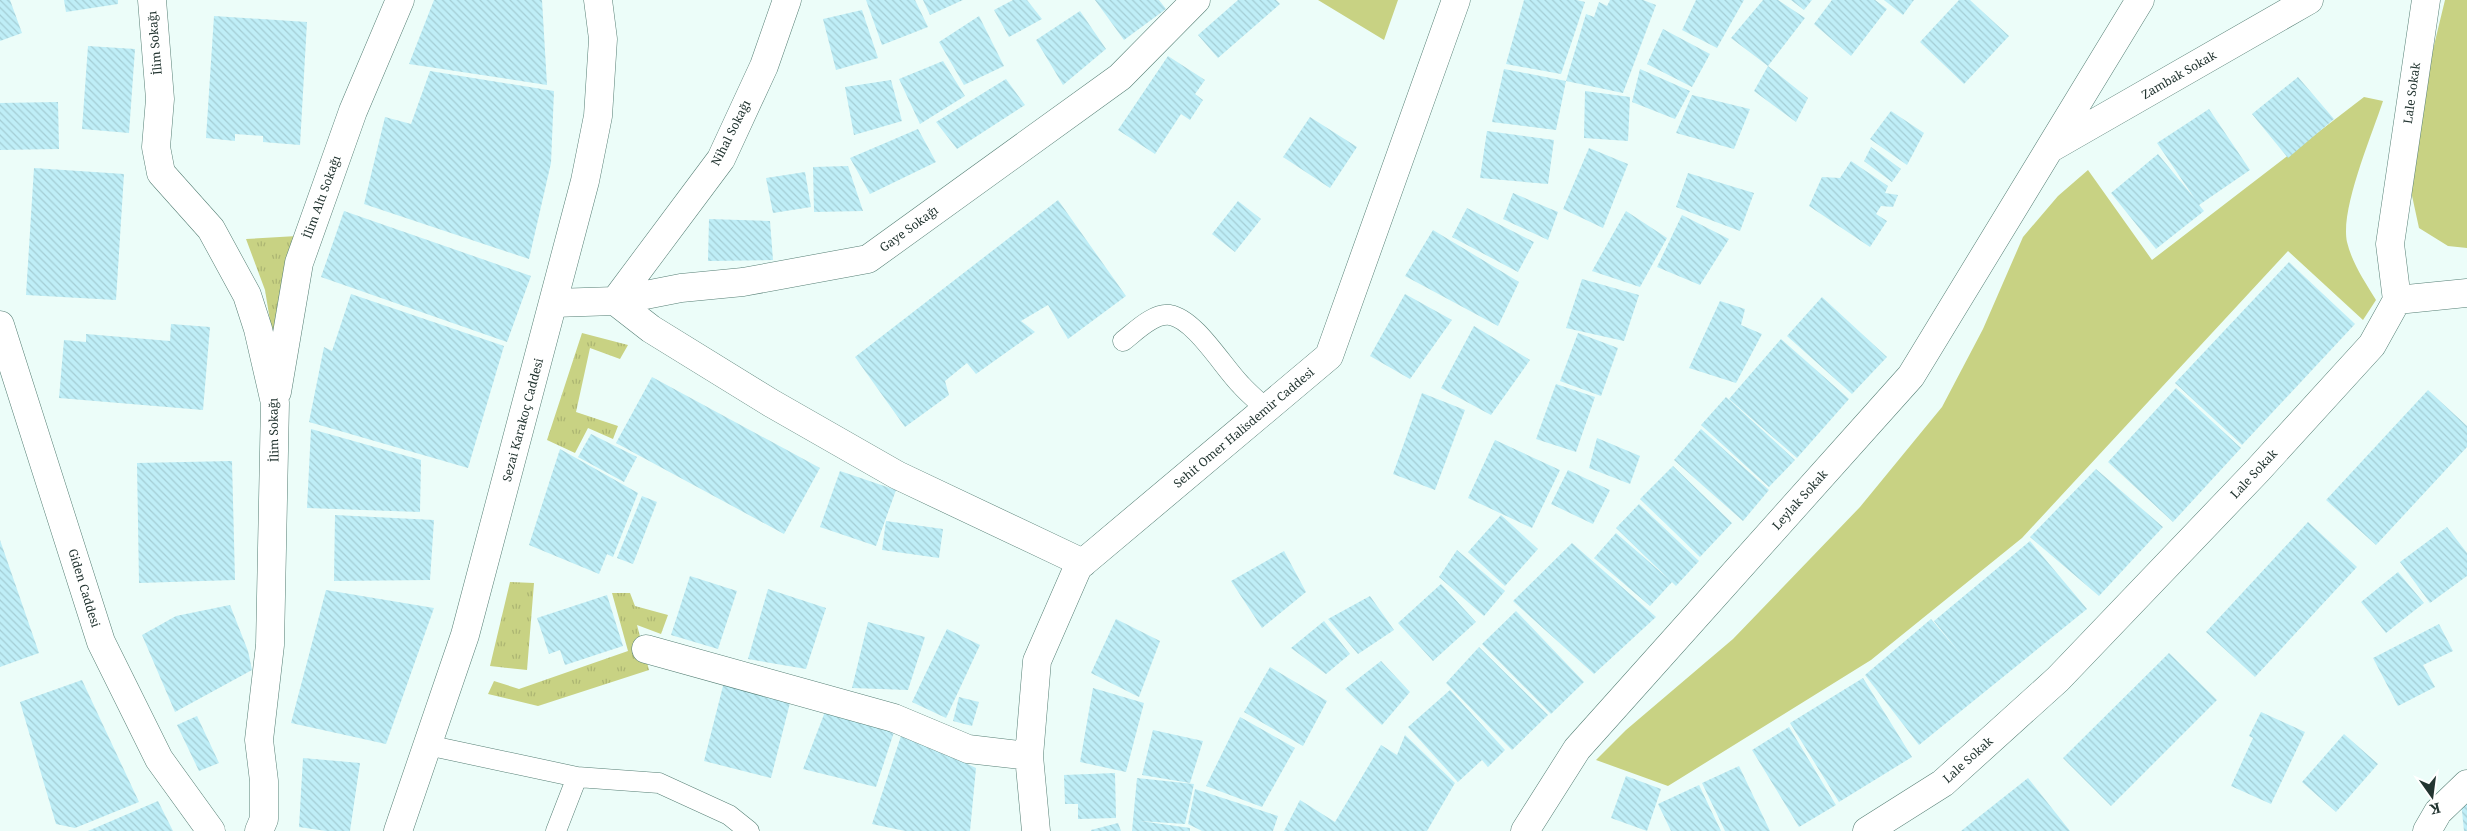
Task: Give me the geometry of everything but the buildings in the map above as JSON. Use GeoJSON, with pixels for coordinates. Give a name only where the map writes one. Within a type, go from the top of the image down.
{"type":"FeatureCollection","features":[{"type":"Feature","properties":{"kind":"street","name":"İlim Sokağı"},"geometry":{"type":"LineString","coordinates":[[152,0],[160,99],[156,146],[161,173],[211,229],[247,295],[258,329],[275,403],[270,645],[259,740],[264,781],[264,819],[259,831]]}},
{"type":"Feature","properties":{"kind":"street","name":"İlim Altı Sokağı"},"geometry":{"type":"LineString","coordinates":[[275,403],[299,263],[353,110],[400,0]]}},
{"type":"Feature","properties":{"kind":"street","name":"Sezai Karakoç Caddesi"},"geometry":{"type":"LineString","coordinates":[[398,831],[465,635],[585,181],[598,116],[603,39],[598,0]]}},
{"type":"Feature","properties":{"kind":"street","name":"Nihal Sokağı"},"geometry":{"type":"LineString","coordinates":[[615,301],[721,159],[764,66],[787,0]]}},
{"type":"Feature","properties":{"kind":"street","name":"Gaye Sokağı"},"geometry":{"type":"LineString","coordinates":[[554,303],[615,301],[681,288],[752,281],[868,259],[1120,77],[1196,0]]}},
{"type":"Feature","properties":{"kind":"street","name":"Sehit Omer Halisdemir Caddesi"},"geometry":{"type":"LineString","coordinates":[[1036,831],[1029,756],[1037,661],[1078,567],[1329,356],[1456,0]]}},
{"type":"Feature","properties":{"kind":"street","name":"Leylak Sokak"},"geometry":{"type":"LineString","coordinates":[[1525,831],[1577,749],[1911,376],[2140,0]]}},
{"type":"Feature","properties":{"kind":"street","name":"Zambak Sokak"},"geometry":{"type":"LineString","coordinates":[[2050,149],[2309,0]]}},
{"type":"Feature","properties":{"kind":"street","name":"Lale Sokak"},"geometry":{"type":"LineString","coordinates":[[1867,831],[1943,783],[2058,679],[2245,484],[2372,345],[2396,300],[2390,244],[2426,0]]}},
{"type":"Feature","properties":{"kind":"street"},"geometry":{"type":"LineString","coordinates":[[2396,300],[2467,294]]}},
{"type":"Feature","properties":{"kind":"street"},"geometry":{"type":"LineString","coordinates":[[615,301],[651,329],[763,398],[897,475],[1083,563]]}},
{"type":"Feature","properties":{"kind":"street","name":"Giden Caddesi"},"geometry":{"type":"LineString","coordinates":[[0,325],[101,642],[159,759],[211,831]]}},
{"type":"Feature","properties":{"kind":"street"},"geometry":{"type":"LineString","coordinates":[[646,649],[894,718],[968,749],[1029,756]]}},
{"type":"Feature","properties":{"kind":"street"},"geometry":{"type":"LineString","coordinates":[[2427,831],[2438,812],[2467,784]]}},
{"type":"Feature","properties":{"kind":"lane"},"geometry":{"type":"LineString","coordinates":[[1123,340],[1155,318],[1169,315],[1180,319],[1196,332],[1241,385],[1266,410]]}},
{"type":"Feature","properties":{"kind":"lane"},"geometry":{"type":"LineString","coordinates":[[427,745],[577,777],[659,784],[729,815],[749,831]]}},
{"type":"Feature","properties":{"kind":"lane"},"geometry":{"type":"LineString","coordinates":[[556,831],[577,777]]}},
{"type":"Feature","properties":{"kind":"green space"},"geometry":{"type":"Polygon","coordinates":[[[1318,0],[1398,0],[1384,40],[1318,0]]]}},
{"type":"Feature","properties":{"kind":"green space"},"geometry":{"type":"Polygon","coordinates":[[[2445,0],[2467,0],[2467,248],[2448,246],[2419,228],[2411,191],[2429,66],[2445,0]]]}},
{"type":"Feature","properties":{"kind":"green space"},"geometry":{"type":"Polygon","coordinates":[[[2364,97],[2383,101],[2352,192],[2346,228],[2347,242],[2352,257],[2376,300],[2363,320],[2288,251],[2022,538],[1871,660],[1668,786],[1596,760],[1626,730],[1733,639],[1860,507],[1942,407],[1983,329],[2023,237],[2058,196],[2088,170],[2152,260],[2364,97]]]}},
{"type":"Feature","properties":{"kind":"green space"},"geometry":{"type":"Polygon","coordinates":[[[297,236],[275,351],[265,290],[246,239],[297,236]]]}},
{"type":"Feature","properties":{"kind":"green space"},"geometry":{"type":"Polygon","coordinates":[[[582,333],[628,345],[620,359],[590,348],[576,412],[618,426],[613,439],[588,428],[575,453],[547,440],[582,333]]]}},
{"type":"Feature","properties":{"kind":"green space"},"geometry":{"type":"Polygon","coordinates":[[[510,582],[534,583],[527,670],[490,666],[510,582]]]}},
{"type":"Feature","properties":{"kind":"green space"},"geometry":{"type":"Polygon","coordinates":[[[612,593],[630,593],[635,606],[668,615],[661,634],[637,625],[649,670],[538,706],[488,694],[494,681],[519,689],[628,651],[612,593]]]}}]}
